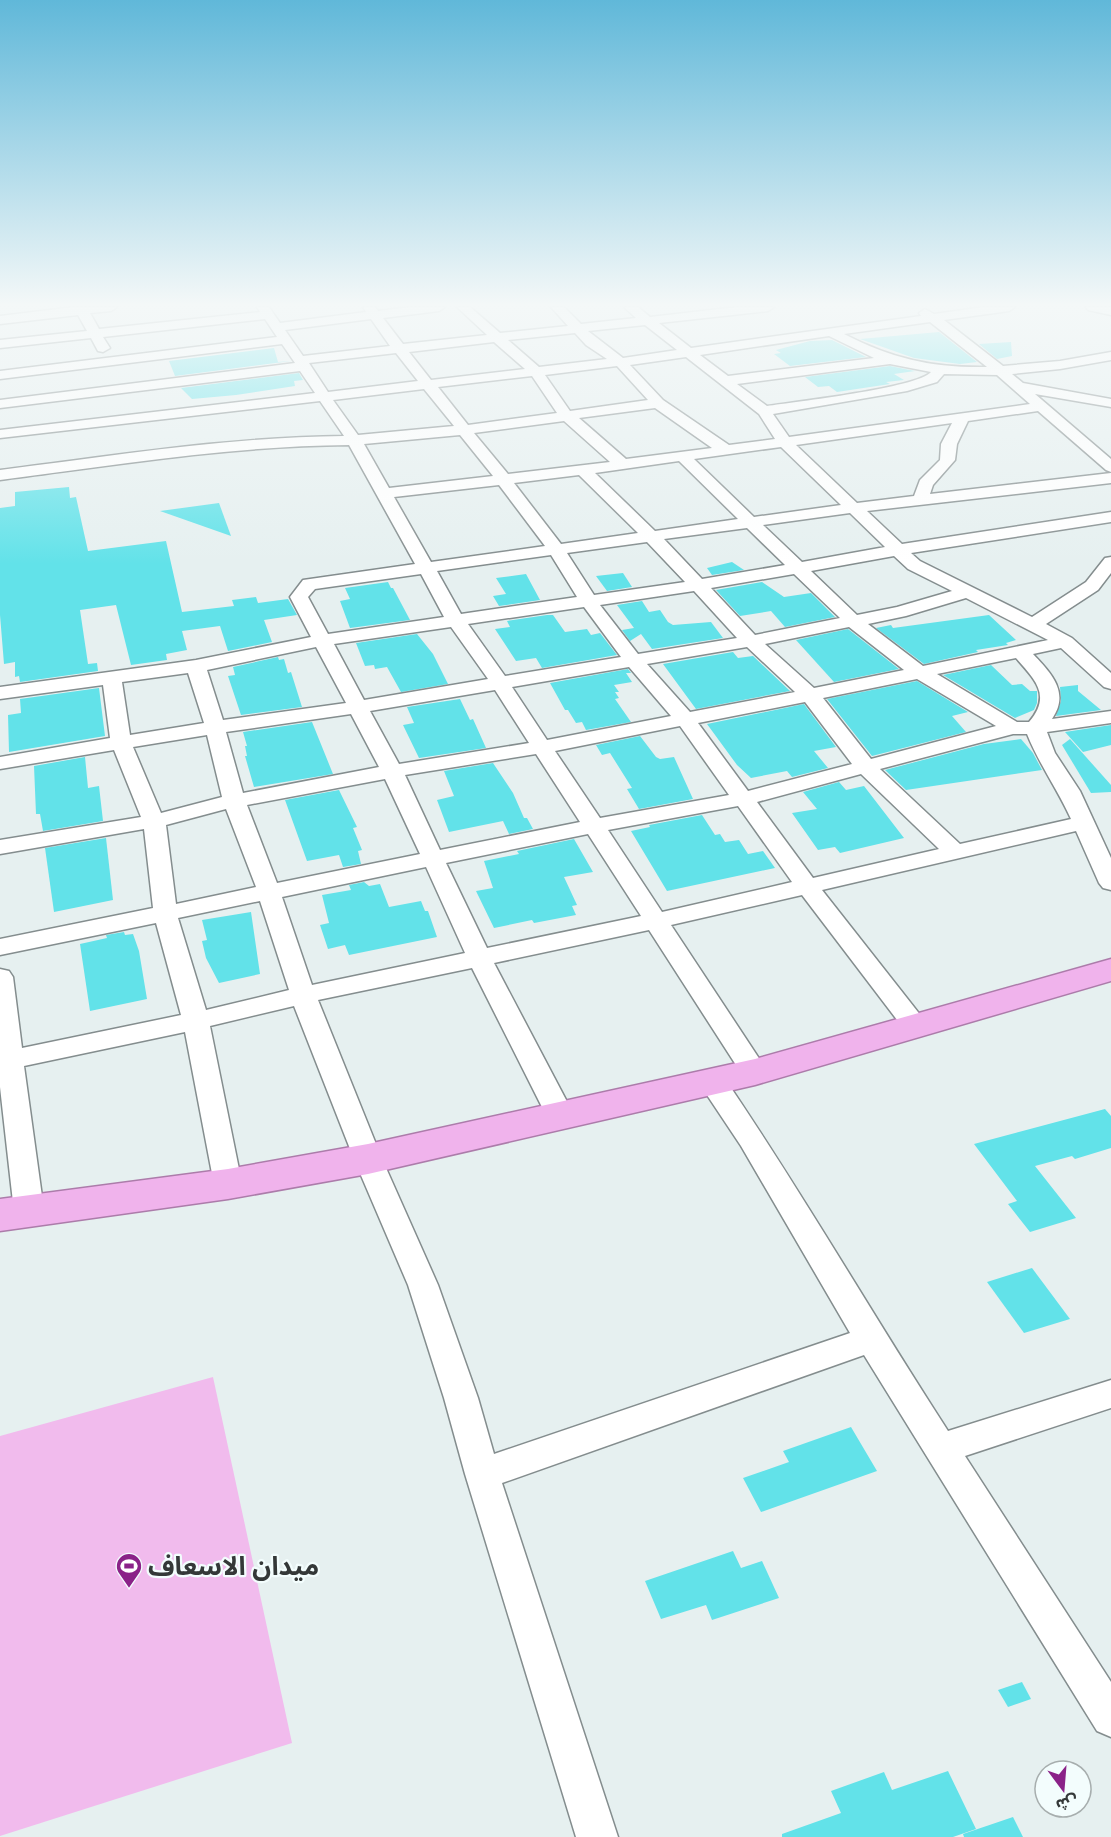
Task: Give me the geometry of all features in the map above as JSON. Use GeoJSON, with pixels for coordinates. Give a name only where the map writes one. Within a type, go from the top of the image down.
{"type":"FeatureCollection","features":[{"type":"Feature","properties":{"kind":"highway"},"geometry":{"type":"LineString","coordinates":[[15,1213],[228,1184],[368,1158],[713,1083],[1111,970]]}},
{"type":"Feature","properties":{"kind":"street"},"geometry":{"type":"LineString","coordinates":[[127,393],[151,446]]}},
{"type":"Feature","properties":{"kind":"street"},"geometry":{"type":"LineString","coordinates":[[0,434],[176,393]]}},
{"type":"Feature","properties":{"kind":"street"},"geometry":{"type":"LineString","coordinates":[[322,393],[354,440],[456,621],[500,683],[755,1072]]}},
{"type":"Feature","properties":{"kind":"street"},"geometry":{"type":"LineString","coordinates":[[0,404],[325,398],[371,393]]}},
{"type":"Feature","properties":{"kind":"street"},"geometry":{"type":"LineString","coordinates":[[434,393],[556,549],[589,602],[632,659],[685,719],[807,886],[916,1027]]}},
{"type":"Feature","properties":{"kind":"street"},"geometry":{"type":"LineString","coordinates":[[550,393],[566,415],[622,464]]}},
{"type":"Feature","properties":{"kind":"street"},"geometry":{"type":"LineString","coordinates":[[648,393],[658,404],[728,450]]}},
{"type":"Feature","properties":{"kind":"street"},"geometry":{"type":"LineString","coordinates":[[740,393],[764,411],[785,443],[896,550],[931,575],[1065,642],[1111,683]]}},
{"type":"Feature","properties":{"kind":"street"},"geometry":{"type":"LineString","coordinates":[[764,411],[873,393]]}},
{"type":"Feature","properties":{"kind":"street"},"geometry":{"type":"LineString","coordinates":[[1027,393],[1039,406],[1111,467]]}},
{"type":"Feature","properties":{"kind":"street"},"geometry":{"type":"LineString","coordinates":[[1054,393],[1111,403]]}},
{"type":"Feature","properties":{"kind":"street"},"geometry":{"type":"LineString","coordinates":[[0,475],[151,446],[354,440],[464,430],[658,404]]}},
{"type":"Feature","properties":{"kind":"street"},"geometry":{"type":"LineString","coordinates":[[383,494],[785,443],[1039,406]]}},
{"type":"Feature","properties":{"kind":"street"},"geometry":{"type":"LineString","coordinates":[[922,500],[921,492],[925,484],[947,461],[950,454],[948,446],[962,419]]}},
{"type":"Feature","properties":{"kind":"street"},"geometry":{"type":"LineString","coordinates":[[682,456],[854,621],[918,671],[1013,728]]}},
{"type":"Feature","properties":{"kind":"street"},"geometry":{"type":"LineString","coordinates":[[583,470],[651,536],[751,641],[810,695],[866,767],[954,851]]}},
{"type":"Feature","properties":{"kind":"street"},"geometry":{"type":"LineString","coordinates":[[560,1115],[480,959],[392,771],[299,597],[309,584],[852,508],[1111,478]]}},
{"type":"Feature","properties":{"kind":"street"},"geometry":{"type":"LineString","coordinates":[[0,693],[196,666],[324,640],[699,585],[896,550],[1111,517]]}},
{"type":"Feature","properties":{"kind":"street"},"geometry":{"type":"LineString","coordinates":[[1033,624],[1079,597],[1092,586],[1111,562]]}},
{"type":"Feature","properties":{"kind":"street"},"geometry":{"type":"LineString","coordinates":[[0,763],[215,727],[358,707],[632,659],[751,641],[900,612],[966,592]]}},
{"type":"Feature","properties":{"kind":"street"},"geometry":{"type":"LineString","coordinates":[[0,847],[154,821],[234,801],[392,771],[541,747],[810,695],[1065,642]]}},
{"type":"Feature","properties":{"kind":"street"},"geometry":{"type":"LineString","coordinates":[[1020,651],[1042,676],[1050,693],[1050,707],[1035,728]]}},
{"type":"Feature","properties":{"kind":"street"},"geometry":{"type":"LineString","coordinates":[[196,666],[234,801],[269,892],[303,994],[368,1158],[423,1285],[461,1398],[482,1474],[597,1837]]}},
{"type":"Feature","properties":{"kind":"street"},"geometry":{"type":"LineString","coordinates":[[112,677],[121,743],[154,821],[165,913],[196,1021],[228,1184]]}},
{"type":"Feature","properties":{"kind":"street"},"geometry":{"type":"LineString","coordinates":[[0,947],[594,826],[742,799],[1013,728],[1035,728],[1111,717]]}},
{"type":"Feature","properties":{"kind":"street"},"geometry":{"type":"LineString","coordinates":[[1035,728],[1045,753],[1095,834],[1111,883]]}},
{"type":"Feature","properties":{"kind":"street"},"geometry":{"type":"LineString","coordinates":[[5,1061],[196,1021],[303,994],[655,921],[954,851],[1095,834]]}},
{"type":"Feature","properties":{"kind":"street"},"geometry":{"type":"LineString","coordinates":[[0,977],[15,1213]]}},
{"type":"Feature","properties":{"kind":"street"},"geometry":{"type":"LineString","coordinates":[[713,1083],[751,1139],[871,1339],[1111,1717]]}},
{"type":"Feature","properties":{"kind":"street"},"geometry":{"type":"LineString","coordinates":[[482,1474],[871,1339]]}},
{"type":"Feature","properties":{"kind":"street"},"geometry":{"type":"LineString","coordinates":[[941,1449],[1111,1394]]}},
{"type":"Feature","properties":{"kind":"shaded area","name":"ميدان الاسعاف"},"geometry":{"type":"Polygon","coordinates":[[[213,1377],[292,1743],[0,1836],[0,1436],[213,1377]]]}},
{"type":"Feature","properties":{"kind":"building"},"geometry":{"type":"Polygon","coordinates":[[[186,393],[251,393],[236,395],[192,399],[186,393]]]}},
{"type":"Feature","properties":{"kind":"building"},"geometry":{"type":"Polygon","coordinates":[[[69,487],[70,498],[76,497],[88,551],[166,541],[182,612],[234,606],[232,600],[256,597],[258,603],[288,599],[297,615],[264,620],[272,642],[228,651],[220,626],[182,631],[187,650],[166,654],[167,660],[131,665],[116,605],[80,610],[88,664],[97,663],[98,671],[20,682],[19,676],[15,677],[15,662],[4,664],[0,615],[0,508],[15,506],[15,492],[69,487]]]}},
{"type":"Feature","properties":{"kind":"building"},"geometry":{"type":"Polygon","coordinates":[[[219,503],[231,536],[160,511],[219,503]]]}},
{"type":"Feature","properties":{"kind":"building"},"geometry":{"type":"Polygon","coordinates":[[[732,562],[744,570],[712,575],[707,568],[732,562]]]}},
{"type":"Feature","properties":{"kind":"building"},"geometry":{"type":"Polygon","coordinates":[[[623,573],[632,587],[607,591],[596,576],[623,573]]]}},
{"type":"Feature","properties":{"kind":"building"},"geometry":{"type":"Polygon","coordinates":[[[526,574],[540,600],[499,606],[493,596],[506,594],[496,578],[526,574]]]}},
{"type":"Feature","properties":{"kind":"building"},"geometry":{"type":"Polygon","coordinates":[[[388,582],[410,620],[350,628],[340,601],[350,599],[345,588],[388,582]]]}},
{"type":"Feature","properties":{"kind":"building"},"geometry":{"type":"Polygon","coordinates":[[[762,582],[784,597],[811,593],[835,617],[785,627],[771,611],[740,616],[716,590],[762,582]]]}},
{"type":"Feature","properties":{"kind":"building"},"geometry":{"type":"Polygon","coordinates":[[[642,601],[649,612],[660,610],[668,622],[673,625],[711,622],[723,638],[652,649],[641,634],[630,641],[622,630],[634,628],[617,605],[642,601]]]}},
{"type":"Feature","properties":{"kind":"building"},"geometry":{"type":"Polygon","coordinates":[[[553,615],[565,632],[587,629],[591,635],[600,633],[617,655],[542,668],[536,658],[516,661],[495,629],[510,627],[507,621],[553,615]]]}},
{"type":"Feature","properties":{"kind":"building"},"geometry":{"type":"Polygon","coordinates":[[[989,615],[1016,640],[1006,643],[1008,645],[976,650],[978,652],[924,664],[876,628],[891,625],[893,628],[989,615]]]}},
{"type":"Feature","properties":{"kind":"building"},"geometry":{"type":"Polygon","coordinates":[[[848,629],[899,669],[834,682],[796,640],[848,629]]]}},
{"type":"Feature","properties":{"kind":"building"},"geometry":{"type":"Polygon","coordinates":[[[417,634],[433,654],[448,684],[401,692],[387,667],[375,669],[374,665],[365,666],[356,643],[417,634]]]}},
{"type":"Feature","properties":{"kind":"building"},"geometry":{"type":"Polygon","coordinates":[[[733,652],[738,658],[753,656],[790,691],[696,709],[663,664],[733,652]]]}},
{"type":"Feature","properties":{"kind":"building"},"geometry":{"type":"Polygon","coordinates":[[[278,657],[279,660],[284,659],[288,673],[291,672],[302,707],[241,715],[228,676],[235,675],[233,667],[278,657]]]}},
{"type":"Feature","properties":{"kind":"building"},"geometry":{"type":"Polygon","coordinates":[[[991,665],[1012,685],[1022,684],[1030,691],[1037,691],[1037,703],[1034,710],[1015,718],[943,675],[991,665]]]}},
{"type":"Feature","properties":{"kind":"building"},"geometry":{"type":"Polygon","coordinates":[[[628,669],[631,673],[626,673],[632,682],[614,685],[619,692],[615,692],[619,698],[615,699],[631,722],[586,730],[582,722],[576,723],[568,710],[565,710],[550,683],[628,669]]]}},
{"type":"Feature","properties":{"kind":"building"},"geometry":{"type":"Polygon","coordinates":[[[917,681],[968,712],[952,716],[966,732],[872,756],[827,699],[917,681]]]}},
{"type":"Feature","properties":{"kind":"building"},"geometry":{"type":"Polygon","coordinates":[[[1078,685],[1078,691],[1101,710],[1056,716],[1061,701],[1060,687],[1078,685]]]}},
{"type":"Feature","properties":{"kind":"building"},"geometry":{"type":"Polygon","coordinates":[[[99,688],[105,736],[9,752],[8,715],[21,713],[20,699],[99,688]]]}},
{"type":"Feature","properties":{"kind":"building"},"geometry":{"type":"Polygon","coordinates":[[[460,699],[470,720],[473,719],[486,748],[419,758],[403,725],[414,723],[407,707],[460,699]]]}},
{"type":"Feature","properties":{"kind":"building"},"geometry":{"type":"Polygon","coordinates":[[[804,704],[836,747],[814,751],[828,768],[792,777],[787,771],[751,778],[737,765],[707,724],[804,704]]]}},
{"type":"Feature","properties":{"kind":"building"},"geometry":{"type":"Polygon","coordinates":[[[312,722],[333,774],[254,787],[245,756],[247,756],[245,746],[247,746],[243,732],[312,722]]]}},
{"type":"Feature","properties":{"kind":"building"},"geometry":{"type":"Polygon","coordinates":[[[1111,725],[1111,745],[1083,752],[1065,732],[1111,725]]]}},
{"type":"Feature","properties":{"kind":"building"},"geometry":{"type":"Polygon","coordinates":[[[640,736],[656,757],[660,759],[674,757],[693,799],[639,809],[627,789],[632,788],[610,753],[602,755],[596,745],[640,736]]]}},
{"type":"Feature","properties":{"kind":"building"},"geometry":{"type":"Polygon","coordinates":[[[1021,739],[1033,753],[1042,770],[906,790],[885,770],[984,744],[1021,739]]]}},
{"type":"Feature","properties":{"kind":"building"},"geometry":{"type":"Polygon","coordinates":[[[1070,739],[1111,785],[1111,792],[1091,793],[1062,745],[1070,739]]]}},
{"type":"Feature","properties":{"kind":"building"},"geometry":{"type":"Polygon","coordinates":[[[85,757],[88,788],[99,786],[103,821],[43,831],[40,814],[36,814],[34,766],[85,757]]]}},
{"type":"Feature","properties":{"kind":"building"},"geometry":{"type":"Polygon","coordinates":[[[493,763],[513,793],[524,818],[527,818],[533,829],[509,834],[503,821],[449,832],[437,800],[454,796],[444,771],[493,763]]]}},
{"type":"Feature","properties":{"kind":"building"},"geometry":{"type":"Polygon","coordinates":[[[839,782],[846,790],[864,786],[904,838],[840,853],[835,847],[818,850],[792,813],[817,809],[803,792],[839,782]]]}},
{"type":"Feature","properties":{"kind":"building"},"geometry":{"type":"Polygon","coordinates":[[[339,790],[357,827],[353,828],[362,850],[358,851],[361,864],[343,867],[339,855],[307,861],[285,800],[339,790]]]}},
{"type":"Feature","properties":{"kind":"building"},"geometry":{"type":"Polygon","coordinates":[[[702,815],[715,835],[720,834],[725,842],[739,840],[748,854],[763,851],[775,868],[667,891],[631,831],[650,827],[649,825],[702,815]]]}},
{"type":"Feature","properties":{"kind":"building"},"geometry":{"type":"Polygon","coordinates":[[[106,838],[113,900],[54,912],[45,848],[106,838]]]}},
{"type":"Feature","properties":{"kind":"building"},"geometry":{"type":"Polygon","coordinates":[[[574,839],[593,872],[564,877],[577,905],[572,906],[576,915],[534,923],[532,920],[494,928],[476,891],[493,888],[484,861],[519,854],[517,851],[574,839]]]}},
{"type":"Feature","properties":{"kind":"building"},"geometry":{"type":"Polygon","coordinates":[[[364,882],[369,886],[380,884],[389,907],[421,901],[425,911],[428,911],[437,937],[349,955],[345,945],[328,949],[320,925],[329,923],[322,895],[351,890],[349,885],[364,882]]]}},
{"type":"Feature","properties":{"kind":"building"},"geometry":{"type":"Polygon","coordinates":[[[251,912],[260,974],[219,983],[206,958],[202,941],[207,940],[202,920],[251,912]]]}},
{"type":"Feature","properties":{"kind":"building"},"geometry":{"type":"Polygon","coordinates":[[[124,932],[125,935],[133,934],[139,951],[147,999],[90,1011],[80,944],[107,938],[106,935],[124,932]]]}},
{"type":"Feature","properties":{"kind":"building"},"geometry":{"type":"Polygon","coordinates":[[[1105,1109],[1111,1116],[1111,1148],[1075,1159],[1072,1156],[1035,1166],[1076,1218],[1030,1232],[1008,1204],[1017,1201],[974,1144],[1105,1109]]]}},
{"type":"Feature","properties":{"kind":"building"},"geometry":{"type":"Polygon","coordinates":[[[1032,1268],[1070,1319],[1024,1333],[987,1282],[1032,1268]]]}},
{"type":"Feature","properties":{"kind":"building"},"geometry":{"type":"Polygon","coordinates":[[[851,1427],[877,1471],[761,1512],[743,1478],[789,1462],[783,1451],[851,1427]]]}},
{"type":"Feature","properties":{"kind":"building"},"geometry":{"type":"Polygon","coordinates":[[[733,1551],[741,1568],[762,1561],[779,1598],[712,1620],[706,1605],[661,1619],[645,1581],[733,1551]]]}},
{"type":"Feature","properties":{"kind":"building"},"geometry":{"type":"Polygon","coordinates":[[[1022,1682],[1031,1699],[1008,1707],[998,1690],[1022,1682]]]}},
{"type":"Feature","properties":{"kind":"building"},"geometry":{"type":"Polygon","coordinates":[[[948,1771],[976,1829],[953,1837],[782,1837],[782,1834],[841,1813],[831,1791],[884,1772],[892,1790],[948,1771]]]}},
{"type":"Feature","properties":{"kind":"building"},"geometry":{"type":"Polygon","coordinates":[[[1013,1817],[1023,1837],[964,1837],[963,1834],[1013,1817]]]}},
{"type":"Feature","properties":{"kind":"place","name":"ميدان الاسعاف"},"geometry":{"type":"Point","coordinates":[129,1589]}}]}
